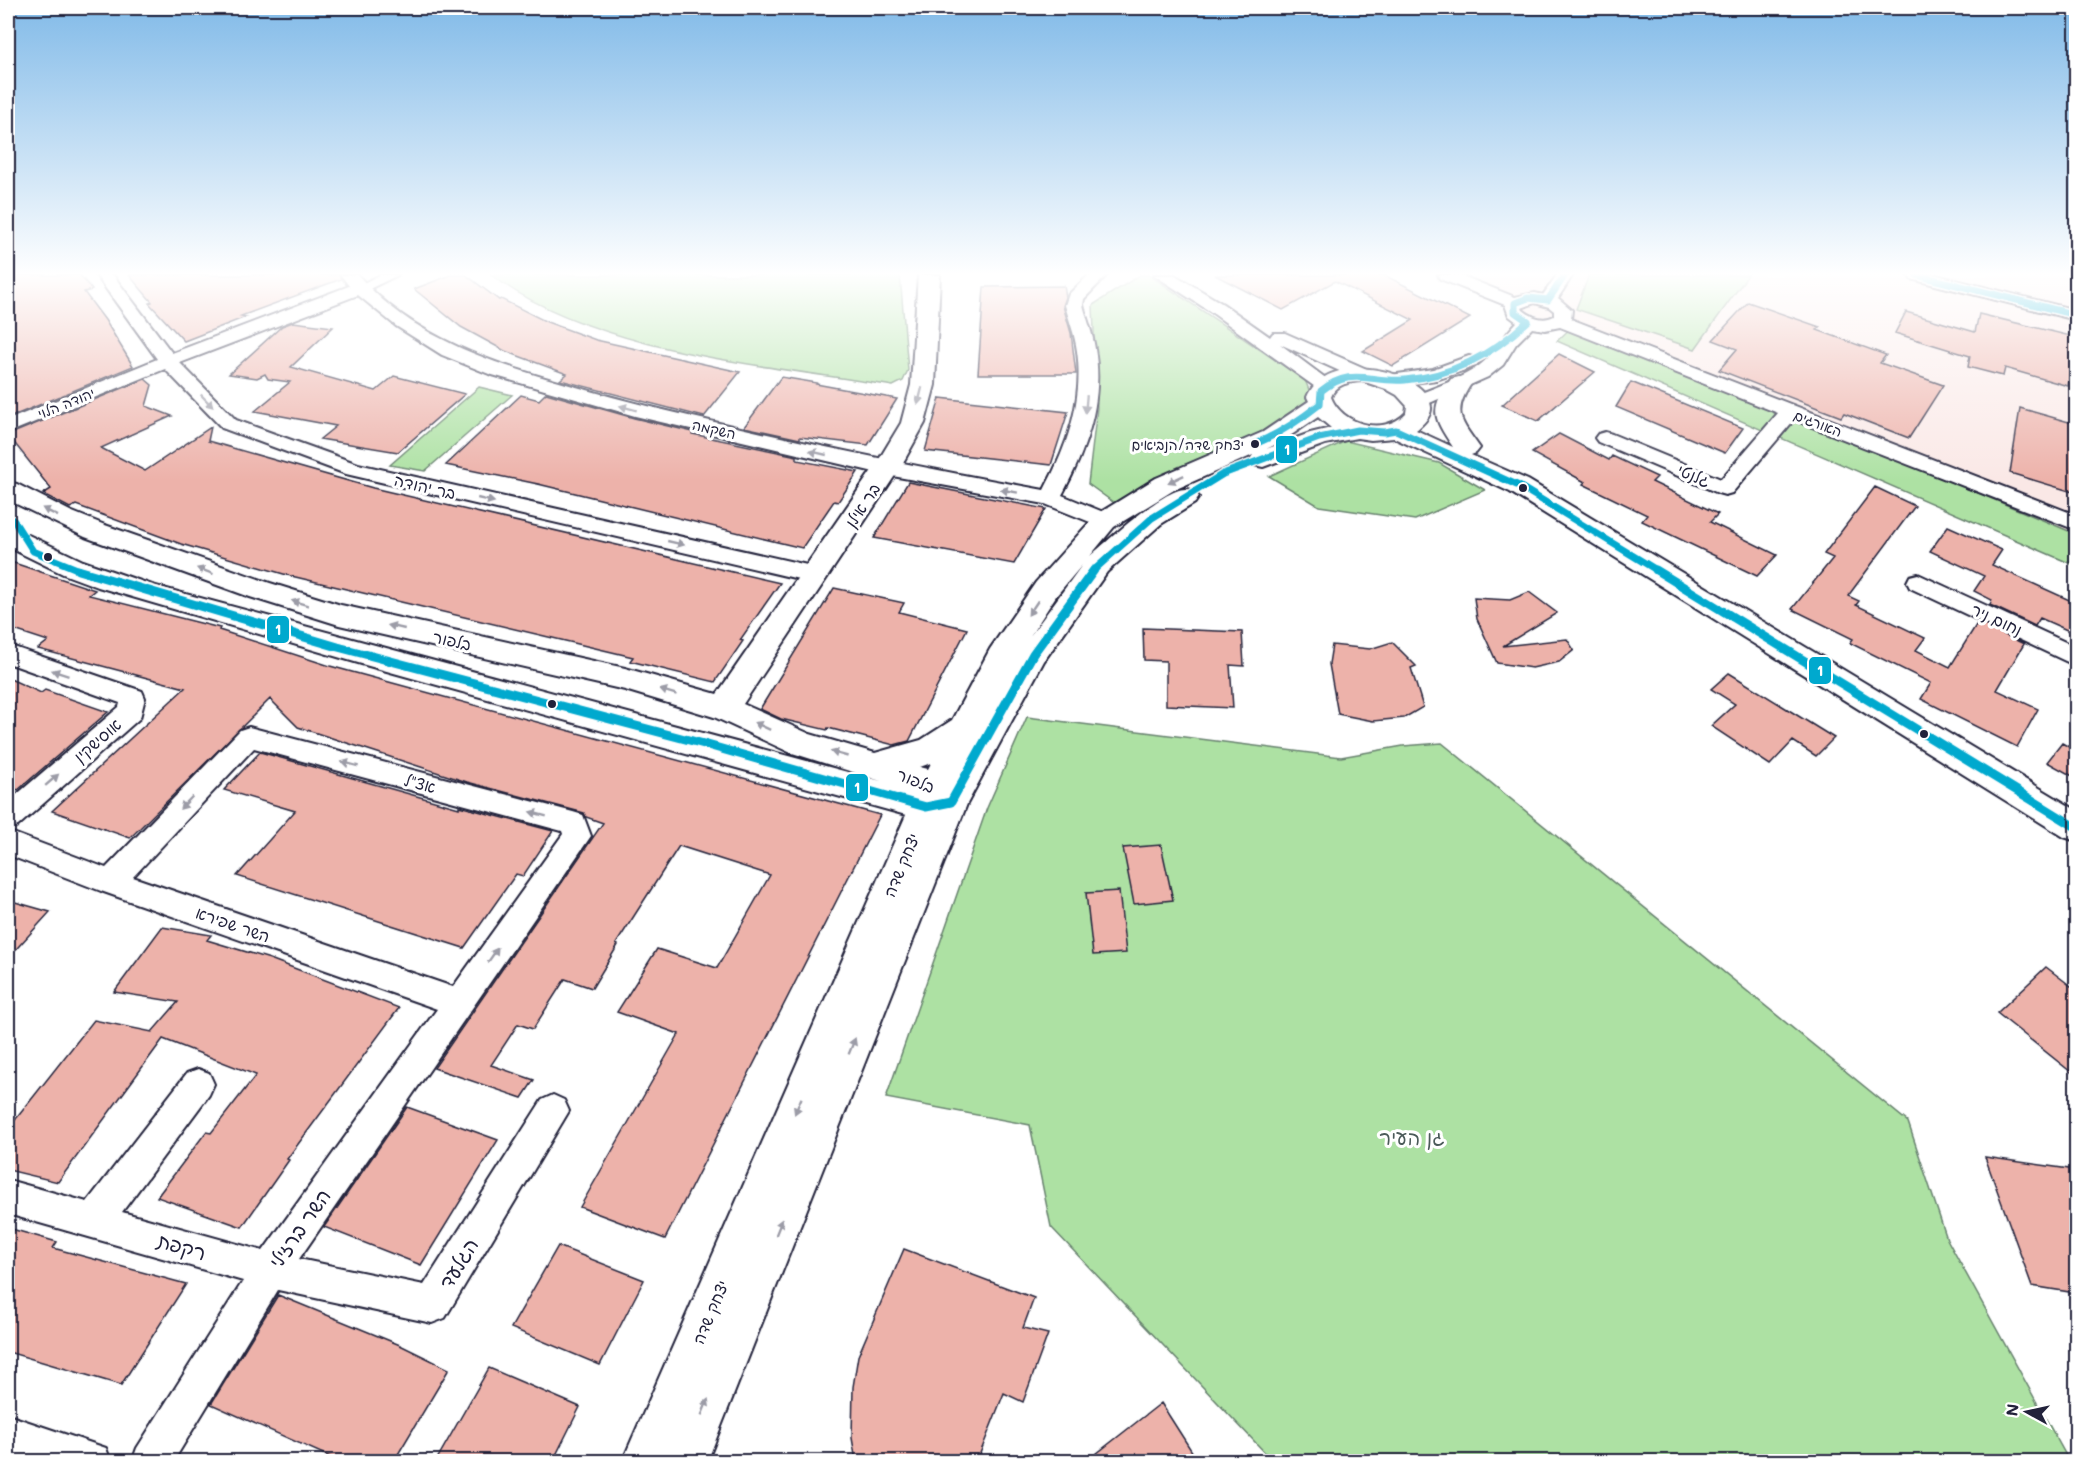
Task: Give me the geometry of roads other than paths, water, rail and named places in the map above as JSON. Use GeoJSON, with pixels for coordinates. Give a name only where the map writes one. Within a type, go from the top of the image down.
{"type":"FeatureCollection","features":[{"type":"Feature","properties":{"kind":"street","name":"בר יהודה"},"geometry":{"type":"LineString","coordinates":[[155,344],[168,361],[229,424],[353,469],[816,575]]}},
{"type":"Feature","properties":{"kind":"street","name":"יהודה הלוי"},"geometry":{"type":"LineString","coordinates":[[8,427],[209,344]]}},
{"type":"Feature","properties":{"kind":"street","name":"השקמה"},"geometry":{"type":"LineString","coordinates":[[437,344],[449,351],[496,370],[635,410],[887,468],[1050,498],[1105,521]]}},
{"type":"Feature","properties":{"kind":"street","name":"בר אילן"},"geometry":{"type":"LineString","coordinates":[[724,708],[816,575],[914,423],[923,385],[925,344]]}},
{"type":"Feature","properties":{"kind":"street"},"geometry":{"type":"LineString","coordinates":[[1050,498],[1073,455],[1087,408],[1087,356],[1084,344]]}},
{"type":"Feature","properties":{"kind":"street"},"geometry":{"type":"LineString","coordinates":[[1260,344],[1323,395],[1334,420],[1358,430],[1384,432],[1459,384],[1481,373],[1496,361],[1507,344]]}},
{"type":"Feature","properties":{"kind":"street"},"geometry":{"type":"LineString","coordinates":[[1295,344],[1362,374],[1390,380],[1436,374],[1460,366],[1504,344]]}},
{"type":"Feature","properties":{"kind":"street","name":"האורגים"},"geometry":{"type":"LineString","coordinates":[[1617,344],[2076,523]]}},
{"type":"Feature","properties":{"kind":"street"},"geometry":{"type":"LineString","coordinates":[[1323,395],[1341,377],[1362,374]]}},
{"type":"Feature","properties":{"kind":"street"},"geometry":{"type":"LineString","coordinates":[[1390,380],[1411,393],[1410,416]]}},
{"type":"Feature","properties":{"kind":"street"},"geometry":{"type":"LineString","coordinates":[[1459,384],[1448,398],[1445,407],[1446,415],[1467,448]]}},
{"type":"Feature","properties":{"kind":"street","name":"יצחק שדה"},"geometry":{"type":"LineString","coordinates":[[683,1461],[963,729],[1001,657],[1040,598],[1105,521],[1165,484],[1272,437],[1323,395]]}},
{"type":"Feature","properties":{"kind":"street","name":"גלנטי"},"geometry":{"type":"LineString","coordinates":[[1605,438],[1725,488],[1790,412]]}},
{"type":"Feature","properties":{"kind":"street"},"geometry":{"type":"LineString","coordinates":[[1410,416],[1467,448],[1519,486]]}},
{"type":"Feature","properties":{"kind":"street"},"geometry":{"type":"LineString","coordinates":[[1410,416],[1519,486],[2076,827]]}},
{"type":"Feature","properties":{"kind":"street","name":"יצחק שדה"},"geometry":{"type":"LineString","coordinates":[[646,1461],[904,859],[938,798],[1033,654],[1097,565],[1152,518],[1223,474],[1319,438],[1358,430]]}},
{"type":"Feature","properties":{"kind":"street","name":"בלפור"},"geometry":{"type":"LineString","coordinates":[[8,490],[94,531],[260,591],[339,615],[625,679],[724,708],[875,778]]}},
{"type":"Feature","properties":{"kind":"street","name":"בלפור"},"geometry":{"type":"LineString","coordinates":[[8,536],[33,551],[89,574],[338,647],[705,744],[875,778],[938,798]]}},
{"type":"Feature","properties":{"kind":"street","name":"נחום ניר"},"geometry":{"type":"LineString","coordinates":[[1918,582],[2076,657]]}},
{"type":"Feature","properties":{"kind":"street","name":"אוסישקין"},"geometry":{"type":"LineString","coordinates":[[8,654],[133,698],[131,711],[8,818]]}},
{"type":"Feature","properties":{"kind":"street"},"geometry":{"type":"LineString","coordinates":[[904,859],[894,821],[875,778],[925,754],[963,729]]}},
{"type":"Feature","properties":{"kind":"street","name":"אצ\"ל"},"geometry":{"type":"LineString","coordinates":[[111,882],[249,738],[573,823],[577,836],[459,1003]]}},
{"type":"Feature","properties":{"kind":"street","name":"השר שפירא"},"geometry":{"type":"LineString","coordinates":[[8,843],[111,882],[459,1003]]}},
{"type":"Feature","properties":{"kind":"street","name":"השר ברזילי"},"geometry":{"type":"LineString","coordinates":[[151,1461],[270,1270],[459,1003]]}},
{"type":"Feature","properties":{"kind":"street"},"geometry":{"type":"LineString","coordinates":[[94,1221],[198,1084]]}},
{"type":"Feature","properties":{"kind":"street","name":"הגלעד"},"geometry":{"type":"LineString","coordinates":[[270,1270],[432,1305],[553,1111]]}},
{"type":"Feature","properties":{"kind":"street","name":"רקפת"},"geometry":{"type":"LineString","coordinates":[[8,1197],[270,1270]]}},
{"type":"Feature","properties":{"kind":"street"},"geometry":{"type":"LineString","coordinates":[[8,1434],[92,1461]]}},
{"type":"Feature","properties":{"kind":"place","name":"יצחק שדה/הנביאים"},"geometry":{"type":"Point","coordinates":[1255,444]}},
{"type":"Feature","properties":{"kind":"park label","name":"גן העיר"},"geometry":{"type":"Point","coordinates":[1412,1137]}}]}
